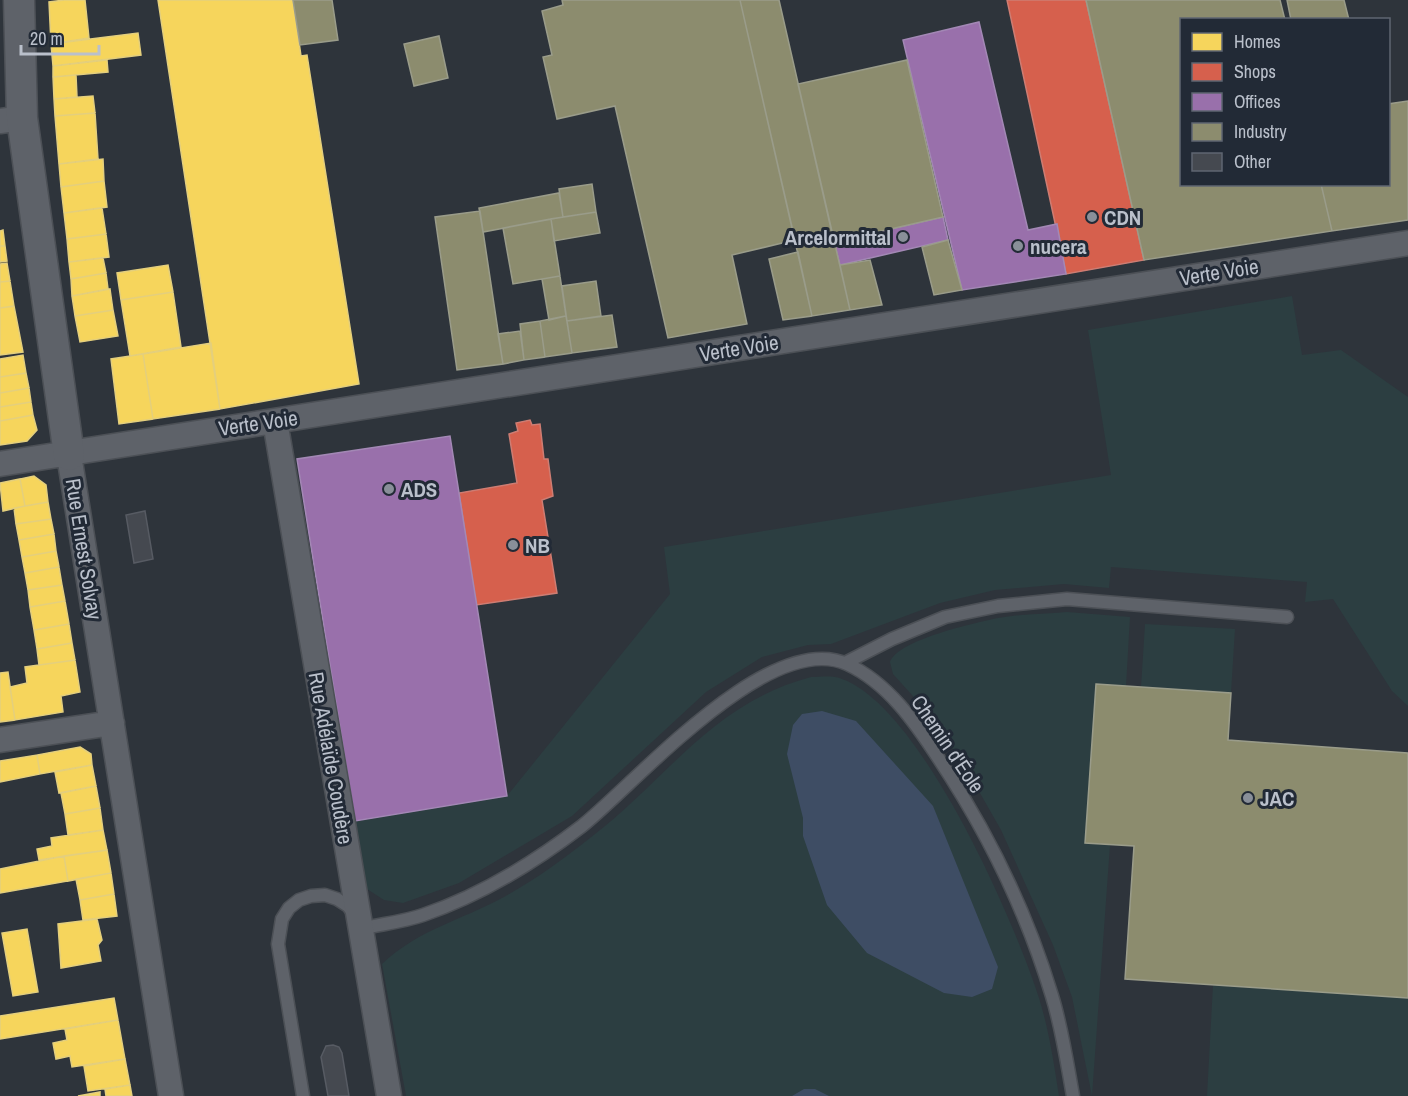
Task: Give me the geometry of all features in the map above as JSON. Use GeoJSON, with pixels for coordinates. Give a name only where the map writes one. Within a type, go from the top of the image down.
{"type":"FeatureCollection","features":[{"type":"Feature","properties":{"kind":"street","name":"Rue Ernest Solvay"},"geometry":{"type":"LineString","coordinates":[[19,0],[11,119],[69,454],[171,1096]]}},
{"type":"Feature","properties":{"kind":"street","name":"Verte Voie"},"geometry":{"type":"LineString","coordinates":[[0,464],[1408,243]]}},
{"type":"Feature","properties":{"kind":"street","name":"Rue Adélaïde Coudère"},"geometry":{"type":"LineString","coordinates":[[275,421],[389,1096]]}},
{"type":"Feature","properties":{"kind":"street"},"geometry":{"type":"LineString","coordinates":[[0,740],[112,723]]}},
{"type":"Feature","properties":{"kind":"lane"},"geometry":{"type":"LineString","coordinates":[[845,663],[892,639],[945,617],[998,606],[1067,599],[1287,617]]}},
{"type":"Feature","properties":{"kind":"lane","name":"Chemin d'Éole"},"geometry":{"type":"LineString","coordinates":[[360,929],[423,916],[499,881],[581,826],[711,708],[769,674],[812,660],[845,663],[883,687],[919,727],[953,780],[984,836],[1036,948],[1053,999],[1073,1096]]}},
{"type":"Feature","properties":{"kind":"lane"},"geometry":{"type":"LineString","coordinates":[[303,1096],[278,944],[282,919],[289,908],[299,900],[324,895],[348,906],[356,916],[360,929]]}},
{"type":"Feature","properties":{"kind":"shaded area"},"geometry":{"type":"Polygon","coordinates":[[[1292,296],[1302,355],[1341,350],[1408,397],[1408,706],[1392,691],[1333,599],[1305,602],[1307,582],[1111,567],[1109,588],[1064,584],[995,590],[940,603],[831,644],[808,645],[762,657],[706,692],[572,816],[459,883],[403,903],[384,900],[367,889],[355,821],[507,796],[670,594],[664,547],[1111,475],[1088,330],[1292,296]]]}},
{"type":"Feature","properties":{"kind":"shaded area"},"geometry":{"type":"Polygon","coordinates":[[[1067,612],[1130,617],[1126,686],[1096,684],[1085,843],[1110,845],[1092,1096],[1072,997],[1053,945],[1001,830],[968,772],[931,716],[893,674],[890,662],[896,654],[907,647],[955,628],[1006,617],[1067,612]]]}},
{"type":"Feature","properties":{"kind":"shaded area"},"geometry":{"type":"Polygon","coordinates":[[[1145,624],[1235,629],[1231,693],[1141,687],[1145,624]]]}},
{"type":"Feature","properties":{"kind":"shaded area"},"geometry":{"type":"Polygon","coordinates":[[[811,677],[842,679],[872,698],[903,730],[961,820],[987,870],[1027,963],[1046,1022],[1059,1096],[406,1096],[382,964],[410,942],[488,905],[537,877],[618,815],[717,724],[745,705],[776,689],[811,677]]]}},
{"type":"Feature","properties":{"kind":"shaded area"},"geometry":{"type":"Polygon","coordinates":[[[1213,985],[1408,998],[1408,1096],[1207,1096],[1213,985]]]}},
{"type":"Feature","properties":{"kind":"water"},"geometry":{"type":"Polygon","coordinates":[[[822,711],[856,721],[933,806],[998,967],[992,989],[972,997],[944,993],[867,953],[827,905],[803,836],[803,818],[787,754],[793,725],[802,714],[822,711]]]}},
{"type":"Feature","properties":{"kind":"water"},"geometry":{"type":"Polygon","coordinates":[[[804,1089],[815,1089],[829,1096],[792,1096],[804,1089]]]}},
{"type":"Feature","properties":{"kind":"building: Homes"},"geometry":{"type":"Polygon","coordinates":[[[85,0],[89,38],[51,44],[49,2],[85,0]]]}},
{"type":"Feature","properties":{"kind":"building: Homes"},"geometry":{"type":"Polygon","coordinates":[[[158,0],[293,0],[301,56],[307,55],[359,384],[220,409],[158,0]]]}},
{"type":"Feature","properties":{"kind":"building: Homes"},"geometry":{"type":"Polygon","coordinates":[[[138,33],[141,55],[53,66],[51,44],[138,33]]]}},
{"type":"Feature","properties":{"kind":"building: Homes"},"geometry":{"type":"Polygon","coordinates":[[[107,60],[108,72],[53,77],[53,66],[107,60]]]}},
{"type":"Feature","properties":{"kind":"building: Homes"},"geometry":{"type":"Polygon","coordinates":[[[76,75],[77,97],[54,99],[53,77],[76,75]]]}},
{"type":"Feature","properties":{"kind":"building: Homes"},"geometry":{"type":"Polygon","coordinates":[[[93,96],[95,113],[55,116],[54,99],[93,96]]]}},
{"type":"Feature","properties":{"kind":"building: Homes"},"geometry":{"type":"Polygon","coordinates":[[[95,113],[98,159],[59,164],[55,116],[95,113]]]}},
{"type":"Feature","properties":{"kind":"building: Homes"},"geometry":{"type":"Polygon","coordinates":[[[103,159],[104,181],[61,187],[59,164],[103,159]]]}},
{"type":"Feature","properties":{"kind":"building: Homes"},"geometry":{"type":"Polygon","coordinates":[[[104,181],[107,207],[64,213],[61,187],[104,181]]]}},
{"type":"Feature","properties":{"kind":"building: Homes"},"geometry":{"type":"Polygon","coordinates":[[[102,208],[106,234],[67,239],[64,213],[102,208]]]}},
{"type":"Feature","properties":{"kind":"building: Homes"},"geometry":{"type":"Polygon","coordinates":[[[3,230],[5,246],[0,246],[0,231],[3,230]]]}},
{"type":"Feature","properties":{"kind":"building: Homes"},"geometry":{"type":"Polygon","coordinates":[[[106,234],[109,257],[69,262],[67,239],[106,234]]]}},
{"type":"Feature","properties":{"kind":"building: Homes"},"geometry":{"type":"Polygon","coordinates":[[[0,246],[5,246],[7,261],[0,262],[0,246]]]}},
{"type":"Feature","properties":{"kind":"building: Homes"},"geometry":{"type":"Polygon","coordinates":[[[103,258],[106,273],[71,279],[69,262],[103,258]]]}},
{"type":"Feature","properties":{"kind":"building: Homes"},"geometry":{"type":"Polygon","coordinates":[[[7,263],[10,281],[0,282],[0,264],[7,263]]]}},
{"type":"Feature","properties":{"kind":"building: Homes"},"geometry":{"type":"Polygon","coordinates":[[[168,265],[173,292],[121,300],[117,273],[168,265]]]}},
{"type":"Feature","properties":{"kind":"building: Homes"},"geometry":{"type":"Polygon","coordinates":[[[106,273],[108,289],[72,296],[71,279],[106,273]]]}},
{"type":"Feature","properties":{"kind":"building: Homes"},"geometry":{"type":"Polygon","coordinates":[[[10,281],[14,306],[0,308],[0,282],[10,281]]]}},
{"type":"Feature","properties":{"kind":"building: Homes"},"geometry":{"type":"Polygon","coordinates":[[[110,289],[113,310],[75,316],[72,296],[110,289]]]}},
{"type":"Feature","properties":{"kind":"building: Homes"},"geometry":{"type":"Polygon","coordinates":[[[173,292],[181,347],[130,356],[121,300],[173,292]]]}},
{"type":"Feature","properties":{"kind":"building: Homes"},"geometry":{"type":"Polygon","coordinates":[[[14,306],[23,352],[0,355],[0,308],[14,306]]]}},
{"type":"Feature","properties":{"kind":"building: Homes"},"geometry":{"type":"Polygon","coordinates":[[[113,310],[118,336],[80,342],[75,316],[113,310]]]}},
{"type":"Feature","properties":{"kind":"building: Homes"},"geometry":{"type":"Polygon","coordinates":[[[211,343],[220,409],[153,419],[143,354],[211,343]]]}},
{"type":"Feature","properties":{"kind":"building: Homes"},"geometry":{"type":"Polygon","coordinates":[[[143,354],[153,419],[119,424],[111,359],[143,354]]]}},
{"type":"Feature","properties":{"kind":"building: Homes"},"geometry":{"type":"Polygon","coordinates":[[[23,355],[26,373],[0,377],[0,359],[23,355]]]}},
{"type":"Feature","properties":{"kind":"building: Homes"},"geometry":{"type":"Polygon","coordinates":[[[26,373],[29,388],[0,393],[0,377],[26,373]]]}},
{"type":"Feature","properties":{"kind":"building: Homes"},"geometry":{"type":"Polygon","coordinates":[[[29,388],[31,402],[0,407],[0,393],[29,388]]]}},
{"type":"Feature","properties":{"kind":"building: Homes"},"geometry":{"type":"Polygon","coordinates":[[[31,402],[33,415],[0,421],[0,407],[31,402]]]}},
{"type":"Feature","properties":{"kind":"building: Homes"},"geometry":{"type":"Polygon","coordinates":[[[33,415],[37,430],[27,441],[0,445],[0,421],[33,415]]]}},
{"type":"Feature","properties":{"kind":"building: Homes"},"geometry":{"type":"Polygon","coordinates":[[[34,476],[46,485],[48,502],[25,506],[20,479],[34,476]]]}},
{"type":"Feature","properties":{"kind":"building: Homes"},"geometry":{"type":"Polygon","coordinates":[[[20,479],[25,506],[3,511],[0,483],[20,479]]]}},
{"type":"Feature","properties":{"kind":"building: Homes"},"geometry":{"type":"Polygon","coordinates":[[[48,502],[51,519],[16,524],[14,508],[48,502]]]}},
{"type":"Feature","properties":{"kind":"building: Homes"},"geometry":{"type":"Polygon","coordinates":[[[51,519],[54,534],[19,540],[16,524],[51,519]]]}},
{"type":"Feature","properties":{"kind":"building: Homes"},"geometry":{"type":"Polygon","coordinates":[[[54,534],[56,551],[22,557],[19,540],[54,534]]]}},
{"type":"Feature","properties":{"kind":"building: Homes"},"geometry":{"type":"Polygon","coordinates":[[[56,551],[59,567],[25,573],[22,557],[56,551]]]}},
{"type":"Feature","properties":{"kind":"building: Homes"},"geometry":{"type":"Polygon","coordinates":[[[59,567],[62,585],[28,590],[25,573],[59,567]]]}},
{"type":"Feature","properties":{"kind":"building: Homes"},"geometry":{"type":"Polygon","coordinates":[[[62,585],[65,601],[30,607],[28,590],[62,585]]]}},
{"type":"Feature","properties":{"kind":"building: Homes"},"geometry":{"type":"Polygon","coordinates":[[[65,601],[69,624],[34,630],[30,607],[65,601]]]}},
{"type":"Feature","properties":{"kind":"building: Homes"},"geometry":{"type":"Polygon","coordinates":[[[69,624],[72,643],[37,649],[34,630],[69,624]]]}},
{"type":"Feature","properties":{"kind":"building: Homes"},"geometry":{"type":"Polygon","coordinates":[[[72,643],[75,660],[39,665],[37,649],[72,643]]]}},
{"type":"Feature","properties":{"kind":"building: Homes"},"geometry":{"type":"Polygon","coordinates":[[[75,660],[80,692],[61,696],[63,712],[15,720],[10,687],[27,683],[25,667],[75,660]]]}},
{"type":"Feature","properties":{"kind":"building: Homes"},"geometry":{"type":"Polygon","coordinates":[[[8,672],[15,720],[0,722],[0,673],[8,672]]]}},
{"type":"Feature","properties":{"kind":"building: Homes"},"geometry":{"type":"Polygon","coordinates":[[[80,747],[91,754],[92,765],[40,774],[37,755],[80,747]]]}},
{"type":"Feature","properties":{"kind":"building: Homes"},"geometry":{"type":"Polygon","coordinates":[[[37,755],[40,774],[0,782],[0,761],[37,755]]]}},
{"type":"Feature","properties":{"kind":"building: Homes"},"geometry":{"type":"Polygon","coordinates":[[[92,765],[96,786],[59,793],[55,772],[92,765]]]}},
{"type":"Feature","properties":{"kind":"building: Homes"},"geometry":{"type":"Polygon","coordinates":[[[96,786],[100,808],[65,814],[61,793],[96,786]]]}},
{"type":"Feature","properties":{"kind":"building: Homes"},"geometry":{"type":"Polygon","coordinates":[[[100,808],[103,830],[68,835],[65,814],[100,808]]]}},
{"type":"Feature","properties":{"kind":"building: Homes"},"geometry":{"type":"Polygon","coordinates":[[[103,830],[107,850],[39,860],[37,849],[52,846],[51,838],[103,830]]]}},
{"type":"Feature","properties":{"kind":"building: Homes"},"geometry":{"type":"Polygon","coordinates":[[[107,850],[111,873],[68,881],[64,856],[107,850]]]}},
{"type":"Feature","properties":{"kind":"building: Homes"},"geometry":{"type":"Polygon","coordinates":[[[64,856],[68,881],[0,893],[0,869],[64,856]]]}},
{"type":"Feature","properties":{"kind":"building: Homes"},"geometry":{"type":"Polygon","coordinates":[[[111,873],[114,894],[80,900],[76,879],[111,873]]]}},
{"type":"Feature","properties":{"kind":"building: Homes"},"geometry":{"type":"Polygon","coordinates":[[[114,894],[117,916],[83,920],[80,900],[114,894]]]}},
{"type":"Feature","properties":{"kind":"building: Homes"},"geometry":{"type":"Polygon","coordinates":[[[97,919],[102,940],[98,945],[101,961],[61,968],[58,924],[97,919]]]}},
{"type":"Feature","properties":{"kind":"building: Homes"},"geometry":{"type":"Polygon","coordinates":[[[27,929],[38,992],[13,996],[2,933],[27,929]]]}},
{"type":"Feature","properties":{"kind":"building: Homes"},"geometry":{"type":"Polygon","coordinates":[[[114,998],[118,1020],[0,1039],[0,1016],[114,998]]]}},
{"type":"Feature","properties":{"kind":"building: Homes"},"geometry":{"type":"Polygon","coordinates":[[[118,1020],[125,1059],[72,1067],[70,1056],[56,1059],[53,1043],[67,1040],[65,1029],[118,1020]]]}},
{"type":"Feature","properties":{"kind":"building: Homes"},"geometry":{"type":"Polygon","coordinates":[[[125,1059],[130,1085],[88,1091],[84,1066],[125,1059]]]}},
{"type":"Feature","properties":{"kind":"building: Homes"},"geometry":{"type":"Polygon","coordinates":[[[130,1085],[132,1096],[106,1096],[105,1089],[130,1085]]]}},
{"type":"Feature","properties":{"kind":"building: Homes"},"geometry":{"type":"Polygon","coordinates":[[[100,1092],[100,1096],[78,1096],[100,1092]]]}},
{"type":"Feature","properties":{"kind":"building: Shops"},"geometry":{"type":"Polygon","coordinates":[[[1007,0],[1086,0],[1144,260],[1066,274],[1007,0]]]}},
{"type":"Feature","properties":{"kind":"building: Shops"},"geometry":{"type":"Polygon","coordinates":[[[530,420],[532,425],[540,424],[544,459],[548,459],[553,496],[542,500],[557,593],[476,605],[459,493],[517,483],[509,434],[518,431],[516,423],[530,420]]]}},
{"type":"Feature","properties":{"kind":"building: Offices"},"geometry":{"type":"Polygon","coordinates":[[[979,22],[1028,230],[1057,224],[1066,274],[962,290],[903,40],[979,22]]]}},
{"type":"Feature","properties":{"kind":"building: Offices"},"geometry":{"type":"Polygon","coordinates":[[[943,217],[948,240],[840,265],[834,242],[943,217]]]}},
{"type":"Feature","properties":{"kind":"building: Offices"},"geometry":{"type":"Polygon","coordinates":[[[450,436],[507,796],[355,821],[297,459],[450,436]]]}},
{"type":"Feature","properties":{"kind":"building: Industry"},"geometry":{"type":"Polygon","coordinates":[[[293,0],[332,0],[338,40],[300,45],[293,0]]]}},
{"type":"Feature","properties":{"kind":"building: Industry"},"geometry":{"type":"Polygon","coordinates":[[[562,0],[740,0],[795,240],[732,255],[747,324],[668,338],[615,106],[557,119],[543,57],[552,55],[542,11],[563,5],[562,0]]]}},
{"type":"Feature","properties":{"kind":"building: Industry"},"geometry":{"type":"Polygon","coordinates":[[[740,0],[779,0],[850,310],[812,316],[740,0]]]}},
{"type":"Feature","properties":{"kind":"building: Industry"},"geometry":{"type":"Polygon","coordinates":[[[1086,0],[1280,0],[1284,18],[1180,18],[1180,186],[1321,186],[1332,231],[1144,260],[1086,0]]]}},
{"type":"Feature","properties":{"kind":"building: Industry"},"geometry":{"type":"Polygon","coordinates":[[[1287,0],[1344,0],[1348,18],[1291,18],[1287,0]]]}},
{"type":"Feature","properties":{"kind":"building: Industry"},"geometry":{"type":"Polygon","coordinates":[[[439,36],[448,78],[414,86],[404,44],[439,36]]]}},
{"type":"Feature","properties":{"kind":"building: Industry"},"geometry":{"type":"Polygon","coordinates":[[[907,60],[943,217],[834,242],[798,84],[907,60]]]}},
{"type":"Feature","properties":{"kind":"building: Industry"},"geometry":{"type":"Polygon","coordinates":[[[1408,101],[1408,220],[1332,231],[1321,186],[1390,186],[1390,104],[1408,101]]]}},
{"type":"Feature","properties":{"kind":"building: Industry"},"geometry":{"type":"Polygon","coordinates":[[[592,184],[596,212],[563,217],[559,189],[592,184]]]}},
{"type":"Feature","properties":{"kind":"building: Industry"},"geometry":{"type":"Polygon","coordinates":[[[559,193],[563,217],[483,232],[479,208],[559,193]]]}},
{"type":"Feature","properties":{"kind":"building: Industry"},"geometry":{"type":"Polygon","coordinates":[[[480,211],[503,364],[457,370],[435,217],[480,211]]]}},
{"type":"Feature","properties":{"kind":"building: Industry"},"geometry":{"type":"Polygon","coordinates":[[[596,212],[600,233],[554,241],[551,219],[596,212]]]}},
{"type":"Feature","properties":{"kind":"building: Industry"},"geometry":{"type":"Polygon","coordinates":[[[551,219],[560,276],[513,284],[503,228],[551,219]]]}},
{"type":"Feature","properties":{"kind":"building: Industry"},"geometry":{"type":"Polygon","coordinates":[[[948,240],[962,290],[934,295],[922,247],[948,240]]]}},
{"type":"Feature","properties":{"kind":"building: Industry"},"geometry":{"type":"Polygon","coordinates":[[[798,252],[812,316],[783,320],[769,259],[798,252]]]}},
{"type":"Feature","properties":{"kind":"building: Industry"},"geometry":{"type":"Polygon","coordinates":[[[870,260],[882,305],[850,310],[840,265],[870,260]]]}},
{"type":"Feature","properties":{"kind":"building: Industry"},"geometry":{"type":"Polygon","coordinates":[[[560,276],[566,316],[549,320],[542,279],[560,276]]]}},
{"type":"Feature","properties":{"kind":"building: Industry"},"geometry":{"type":"Polygon","coordinates":[[[596,281],[601,316],[567,321],[562,286],[596,281]]]}},
{"type":"Feature","properties":{"kind":"building: Industry"},"geometry":{"type":"Polygon","coordinates":[[[612,315],[617,347],[572,353],[567,321],[612,315]]]}},
{"type":"Feature","properties":{"kind":"building: Industry"},"geometry":{"type":"Polygon","coordinates":[[[566,316],[572,353],[545,357],[540,321],[566,316]]]}},
{"type":"Feature","properties":{"kind":"building: Industry"},"geometry":{"type":"Polygon","coordinates":[[[540,321],[545,357],[524,360],[520,324],[540,321]]]}},
{"type":"Feature","properties":{"kind":"building: Industry"},"geometry":{"type":"Polygon","coordinates":[[[520,331],[524,360],[503,364],[498,334],[520,331]]]}},
{"type":"Feature","properties":{"kind":"building: Industry","name":"JAC"},"geometry":{"type":"Polygon","coordinates":[[[1096,684],[1231,693],[1228,740],[1408,753],[1408,998],[1125,979],[1134,846],[1085,843],[1096,684]]]}},
{"type":"Feature","properties":{"kind":"building: Other"},"geometry":{"type":"Polygon","coordinates":[[[145,511],[153,559],[134,563],[126,515],[145,511]]]}},
{"type":"Feature","properties":{"kind":"building: Other"},"geometry":{"type":"Polygon","coordinates":[[[326,1046],[339,1047],[342,1053],[349,1096],[328,1096],[321,1057],[326,1046]]]}},
{"type":"Feature","properties":{"kind":"place","name":"CDN"},"geometry":{"type":"Point","coordinates":[1092,217]}},
{"type":"Feature","properties":{"kind":"place","name":"Arcelormittal"},"geometry":{"type":"Point","coordinates":[903,237]}},
{"type":"Feature","properties":{"kind":"place","name":"nucera"},"geometry":{"type":"Point","coordinates":[1018,246]}},
{"type":"Feature","properties":{"kind":"place","name":"ADS"},"geometry":{"type":"Point","coordinates":[389,489]}},
{"type":"Feature","properties":{"kind":"place","name":"NB"},"geometry":{"type":"Point","coordinates":[513,545]}},
{"type":"Feature","properties":{"kind":"place","name":"JAC"},"geometry":{"type":"Point","coordinates":[1248,798]}}]}
